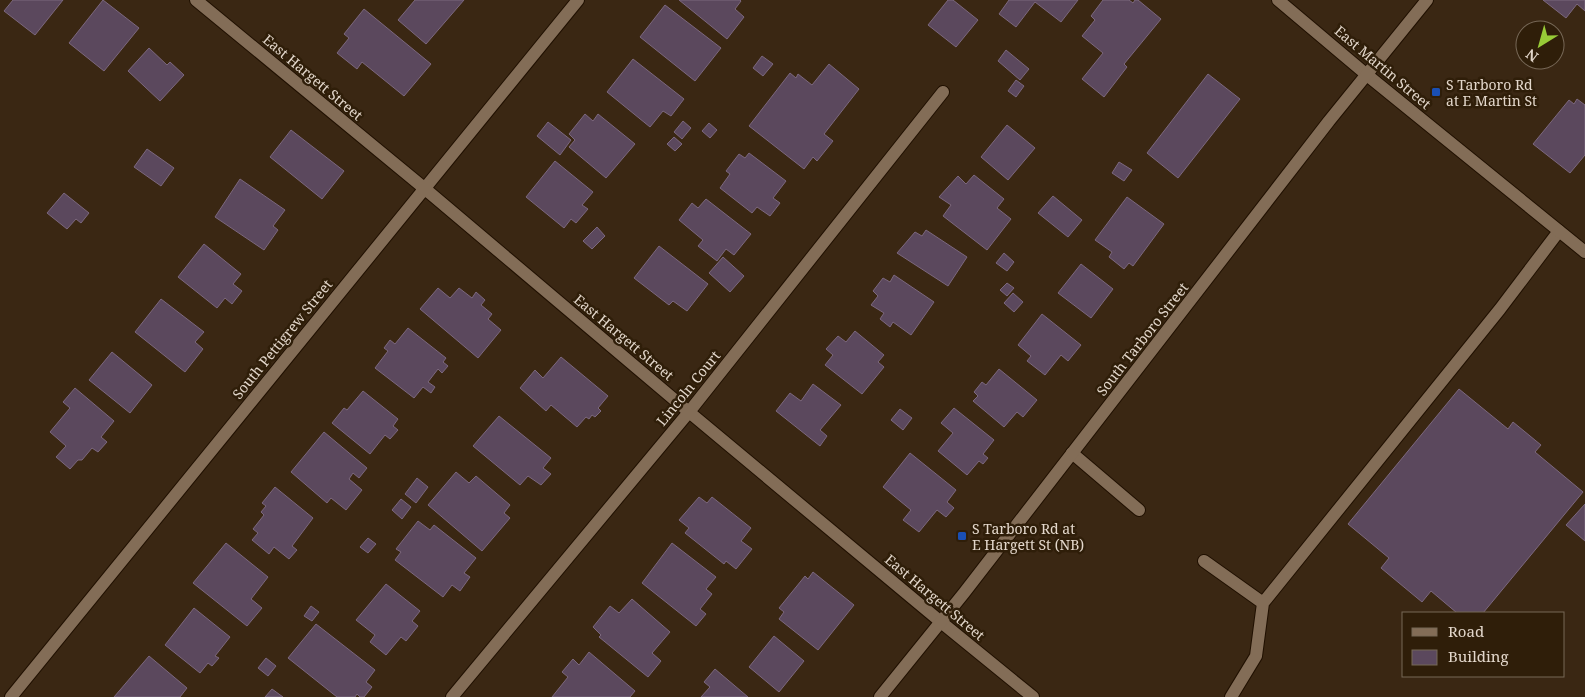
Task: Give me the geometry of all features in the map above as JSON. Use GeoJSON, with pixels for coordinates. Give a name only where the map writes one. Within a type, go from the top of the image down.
{"type":"FeatureCollection","features":[{"type":"Feature","properties":{"kind":"street","name":"East Hargett Street"},"geometry":{"type":"LineString","coordinates":[[196,0],[1033,697]]}},
{"type":"Feature","properties":{"kind":"street","name":"South Pettigrew Street"},"geometry":{"type":"LineString","coordinates":[[11,697],[578,0]]}},
{"type":"Feature","properties":{"kind":"street","name":"East Martin Street"},"geometry":{"type":"LineString","coordinates":[[1278,0],[1367,75],[1585,252]]}},
{"type":"Feature","properties":{"kind":"street","name":"South Tarboro Street"},"geometry":{"type":"LineString","coordinates":[[880,697],[941,622],[1427,0]]}},
{"type":"Feature","properties":{"kind":"street","name":"Lincoln Court"},"geometry":{"type":"LineString","coordinates":[[452,697],[689,412],[942,92]]}},
{"type":"Feature","properties":{"kind":"street"},"geometry":{"type":"LineString","coordinates":[[1230,697],[1256,656],[1263,603],[1500,309],[1558,231]]}},
{"type":"Feature","properties":{"kind":"street"},"geometry":{"type":"LineString","coordinates":[[1072,454],[1139,510]]}},
{"type":"Feature","properties":{"kind":"street"},"geometry":{"type":"LineString","coordinates":[[1204,561],[1263,603]]}},
{"type":"Feature","properties":{"kind":"building"},"geometry":{"type":"Polygon","coordinates":[[[13,0],[63,0],[35,35],[4,11],[13,0]]]}},
{"type":"Feature","properties":{"kind":"building"},"geometry":{"type":"Polygon","coordinates":[[[103,0],[139,28],[104,71],[69,43],[103,0]]]}},
{"type":"Feature","properties":{"kind":"building"},"geometry":{"type":"Polygon","coordinates":[[[415,0],[464,0],[426,44],[398,20],[415,0]]]}},
{"type":"Feature","properties":{"kind":"building"},"geometry":{"type":"Polygon","coordinates":[[[679,0],[740,0],[735,9],[744,17],[727,39],[679,0]]]}},
{"type":"Feature","properties":{"kind":"building"},"geometry":{"type":"Polygon","coordinates":[[[948,0],[953,0],[978,20],[956,47],[928,25],[948,0]]]}},
{"type":"Feature","properties":{"kind":"building"},"geometry":{"type":"Polygon","coordinates":[[[1009,0],[1078,0],[1061,22],[1035,2],[1016,27],[999,14],[1009,0]]]}},
{"type":"Feature","properties":{"kind":"building"},"geometry":{"type":"Polygon","coordinates":[[[1103,0],[1129,0],[1133,3],[1135,0],[1138,0],[1161,19],[1124,64],[1127,67],[1104,97],[1082,79],[1103,53],[1082,36],[1095,20],[1091,16],[1103,0]]]}},
{"type":"Feature","properties":{"kind":"building"},"geometry":{"type":"Polygon","coordinates":[[[1543,0],[1585,0],[1585,11],[1577,4],[1566,18],[1543,0]]]}},
{"type":"Feature","properties":{"kind":"building"},"geometry":{"type":"Polygon","coordinates":[[[665,5],[721,48],[695,81],[640,37],[665,5]]]}},
{"type":"Feature","properties":{"kind":"building"},"geometry":{"type":"Polygon","coordinates":[[[364,9],[431,64],[404,96],[362,62],[357,69],[337,53],[349,38],[344,34],[364,9]]]}},
{"type":"Feature","properties":{"kind":"building"},"geometry":{"type":"Polygon","coordinates":[[[149,48],[167,65],[170,62],[184,75],[160,101],[128,71],[149,48]]]}},
{"type":"Feature","properties":{"kind":"building"},"geometry":{"type":"Polygon","coordinates":[[[1006,50],[1029,69],[1020,80],[998,61],[1006,50]]]}},
{"type":"Feature","properties":{"kind":"building"},"geometry":{"type":"Polygon","coordinates":[[[762,56],[773,64],[763,76],[753,68],[762,56]]]}},
{"type":"Feature","properties":{"kind":"building"},"geometry":{"type":"Polygon","coordinates":[[[633,59],[684,99],[671,116],[663,111],[650,127],[607,92],[633,59]]]}},
{"type":"Feature","properties":{"kind":"building"},"geometry":{"type":"Polygon","coordinates":[[[829,64],[859,89],[824,134],[833,141],[817,161],[813,157],[804,169],[749,126],[790,73],[796,78],[798,74],[812,85],[829,64]]]}},
{"type":"Feature","properties":{"kind":"building"},"geometry":{"type":"Polygon","coordinates":[[[1208,74],[1240,99],[1178,178],[1147,153],[1208,74]]]}},
{"type":"Feature","properties":{"kind":"building"},"geometry":{"type":"Polygon","coordinates":[[[1016,80],[1024,86],[1016,97],[1008,91],[1016,80]]]}},
{"type":"Feature","properties":{"kind":"building"},"geometry":{"type":"Polygon","coordinates":[[[1577,99],[1585,105],[1585,155],[1570,173],[1533,144],[1569,100],[1574,104],[1577,99]]]}},
{"type":"Feature","properties":{"kind":"building"},"geometry":{"type":"Polygon","coordinates":[[[585,114],[593,121],[598,114],[635,144],[606,178],[569,147],[575,140],[569,134],[585,114]]]}},
{"type":"Feature","properties":{"kind":"building"},"geometry":{"type":"Polygon","coordinates":[[[683,121],[691,128],[682,139],[674,132],[683,121]]]}},
{"type":"Feature","properties":{"kind":"building"},"geometry":{"type":"Polygon","coordinates":[[[548,122],[571,140],[560,155],[537,136],[548,122]]]}},
{"type":"Feature","properties":{"kind":"building"},"geometry":{"type":"Polygon","coordinates":[[[709,123],[717,130],[710,138],[702,131],[709,123]]]}},
{"type":"Feature","properties":{"kind":"building"},"geometry":{"type":"Polygon","coordinates":[[[1007,125],[1035,148],[1008,180],[981,157],[1007,125]]]}},
{"type":"Feature","properties":{"kind":"building"},"geometry":{"type":"Polygon","coordinates":[[[291,130],[344,171],[322,199],[270,157],[291,130]]]}},
{"type":"Feature","properties":{"kind":"building"},"geometry":{"type":"Polygon","coordinates":[[[674,137],[682,144],[675,151],[667,144],[674,137]]]}},
{"type":"Feature","properties":{"kind":"building"},"geometry":{"type":"Polygon","coordinates":[[[147,149],[174,168],[161,186],[134,167],[147,149]]]}},
{"type":"Feature","properties":{"kind":"building"},"geometry":{"type":"Polygon","coordinates":[[[749,153],[786,181],[773,198],[780,203],[770,216],[757,207],[752,213],[720,188],[730,174],[726,171],[739,154],[745,158],[749,153]]]}},
{"type":"Feature","properties":{"kind":"building"},"geometry":{"type":"Polygon","coordinates":[[[555,161],[593,192],[582,205],[588,209],[576,223],[571,219],[564,228],[526,197],[555,161]]]}},
{"type":"Feature","properties":{"kind":"building"},"geometry":{"type":"Polygon","coordinates":[[[1119,162],[1132,170],[1124,181],[1112,173],[1119,162]]]}},
{"type":"Feature","properties":{"kind":"building"},"geometry":{"type":"Polygon","coordinates":[[[974,175],[1004,199],[997,208],[1011,219],[987,250],[943,216],[951,205],[939,197],[958,176],[966,184],[974,175]]]}},
{"type":"Feature","properties":{"kind":"building"},"geometry":{"type":"Polygon","coordinates":[[[240,179],[285,210],[273,226],[278,230],[264,250],[215,217],[240,179]]]}},
{"type":"Feature","properties":{"kind":"building"},"geometry":{"type":"Polygon","coordinates":[[[64,193],[89,213],[81,223],[76,219],[67,229],[47,213],[64,193]]]}},
{"type":"Feature","properties":{"kind":"building"},"geometry":{"type":"Polygon","coordinates":[[[1053,196],[1082,220],[1068,237],[1038,213],[1053,196]]]}},
{"type":"Feature","properties":{"kind":"building"},"geometry":{"type":"Polygon","coordinates":[[[1127,197],[1164,224],[1133,266],[1129,263],[1124,269],[1109,257],[1112,252],[1095,240],[1127,197]]]}},
{"type":"Feature","properties":{"kind":"building"},"geometry":{"type":"Polygon","coordinates":[[[706,199],[751,234],[734,255],[726,249],[717,261],[698,246],[703,240],[679,220],[692,203],[698,208],[706,199]]]}},
{"type":"Feature","properties":{"kind":"building"},"geometry":{"type":"Polygon","coordinates":[[[597,227],[605,236],[592,249],[583,241],[597,227]]]}},
{"type":"Feature","properties":{"kind":"building"},"geometry":{"type":"Polygon","coordinates":[[[926,230],[967,257],[948,286],[897,253],[915,232],[922,236],[926,230]]]}},
{"type":"Feature","properties":{"kind":"building"},"geometry":{"type":"Polygon","coordinates":[[[204,244],[241,274],[233,284],[242,291],[232,304],[225,298],[217,308],[178,277],[204,244]]]}},
{"type":"Feature","properties":{"kind":"building"},"geometry":{"type":"Polygon","coordinates":[[[659,246],[708,284],[687,311],[673,301],[669,305],[634,278],[659,246]]]}},
{"type":"Feature","properties":{"kind":"building"},"geometry":{"type":"Polygon","coordinates":[[[1004,253],[1014,262],[1007,271],[996,263],[1004,253]]]}},
{"type":"Feature","properties":{"kind":"building"},"geometry":{"type":"Polygon","coordinates":[[[723,257],[744,276],[730,292],[709,273],[723,257]]]}},
{"type":"Feature","properties":{"kind":"building"},"geometry":{"type":"Polygon","coordinates":[[[1081,264],[1113,289],[1091,318],[1058,293],[1081,264]]]}},
{"type":"Feature","properties":{"kind":"building"},"geometry":{"type":"Polygon","coordinates":[[[894,275],[934,302],[911,335],[893,322],[890,327],[880,319],[884,313],[871,305],[878,296],[873,291],[883,278],[890,282],[894,275]]]}},
{"type":"Feature","properties":{"kind":"building"},"geometry":{"type":"Polygon","coordinates":[[[1007,283],[1014,288],[1007,296],[1000,290],[1007,283]]]}},
{"type":"Feature","properties":{"kind":"building"},"geometry":{"type":"Polygon","coordinates":[[[438,288],[450,298],[459,288],[472,298],[476,292],[485,300],[481,305],[492,314],[488,319],[501,330],[478,358],[420,309],[438,288]]]}},
{"type":"Feature","properties":{"kind":"building"},"geometry":{"type":"Polygon","coordinates":[[[1013,293],[1023,302],[1014,312],[1004,303],[1013,293]]]}},
{"type":"Feature","properties":{"kind":"building"},"geometry":{"type":"Polygon","coordinates":[[[161,299],[204,332],[195,342],[203,349],[185,372],[135,332],[161,299]]]}},
{"type":"Feature","properties":{"kind":"building"},"geometry":{"type":"Polygon","coordinates":[[[1042,314],[1081,345],[1068,361],[1061,355],[1045,375],[1027,361],[1031,356],[1018,345],[1042,314]]]}},
{"type":"Feature","properties":{"kind":"building"},"geometry":{"type":"Polygon","coordinates":[[[408,328],[446,358],[443,362],[448,366],[442,373],[438,369],[428,382],[435,387],[431,393],[423,387],[414,398],[375,368],[388,351],[384,348],[390,340],[395,344],[408,328]]]}},
{"type":"Feature","properties":{"kind":"building"},"geometry":{"type":"Polygon","coordinates":[[[855,331],[884,355],[878,362],[884,367],[862,394],[825,365],[833,355],[826,349],[838,336],[846,342],[855,331]]]}},
{"type":"Feature","properties":{"kind":"building"},"geometry":{"type":"Polygon","coordinates":[[[112,352],[152,385],[130,413],[89,380],[112,352]]]}},
{"type":"Feature","properties":{"kind":"building"},"geometry":{"type":"Polygon","coordinates":[[[561,357],[608,396],[598,408],[601,411],[595,417],[592,415],[589,419],[586,417],[577,427],[551,405],[546,411],[520,388],[535,370],[543,378],[561,357]]]}},
{"type":"Feature","properties":{"kind":"building"},"geometry":{"type":"Polygon","coordinates":[[[999,369],[1037,400],[1023,417],[1017,412],[1004,427],[973,401],[978,396],[974,392],[982,382],[986,385],[999,369]]]}},
{"type":"Feature","properties":{"kind":"building"},"geometry":{"type":"Polygon","coordinates":[[[813,384],[841,405],[820,430],[827,436],[820,446],[776,411],[790,393],[801,401],[813,384]]]}},
{"type":"Feature","properties":{"kind":"building"},"geometry":{"type":"Polygon","coordinates":[[[75,388],[114,421],[101,437],[107,442],[98,452],[92,448],[82,460],[78,460],[70,469],[56,457],[66,446],[50,432],[70,408],[63,402],[75,388]]]}},
{"type":"Feature","properties":{"kind":"building"},"geometry":{"type":"Polygon","coordinates":[[[1459,389],[1508,429],[1513,422],[1541,445],[1535,452],[1583,492],[1484,612],[1456,612],[1431,591],[1422,602],[1381,568],[1389,558],[1348,524],[1459,389]]]}},
{"type":"Feature","properties":{"kind":"building"},"geometry":{"type":"Polygon","coordinates":[[[363,391],[398,419],[393,426],[398,430],[390,439],[385,435],[370,454],[332,423],[344,408],[347,410],[363,391]]]}},
{"type":"Feature","properties":{"kind":"building"},"geometry":{"type":"Polygon","coordinates":[[[954,408],[994,440],[983,454],[988,458],[983,464],[979,461],[967,475],[938,451],[953,433],[941,423],[954,408]]]}},
{"type":"Feature","properties":{"kind":"building"},"geometry":{"type":"Polygon","coordinates":[[[900,409],[912,418],[903,430],[891,420],[900,409]]]}},
{"type":"Feature","properties":{"kind":"building"},"geometry":{"type":"Polygon","coordinates":[[[499,416],[551,458],[543,468],[551,474],[541,485],[528,476],[520,485],[473,446],[499,416]]]}},
{"type":"Feature","properties":{"kind":"building"},"geometry":{"type":"Polygon","coordinates":[[[324,432],[367,468],[359,478],[353,473],[349,479],[362,490],[346,510],[331,498],[327,503],[291,472],[324,432]]]}},
{"type":"Feature","properties":{"kind":"building"},"geometry":{"type":"Polygon","coordinates":[[[910,453],[956,490],[947,502],[954,508],[946,517],[937,510],[919,532],[903,520],[911,510],[883,487],[910,453]]]}},
{"type":"Feature","properties":{"kind":"building"},"geometry":{"type":"Polygon","coordinates":[[[456,472],[469,483],[476,476],[510,505],[504,513],[510,518],[482,551],[428,505],[456,472]]]}},
{"type":"Feature","properties":{"kind":"building"},"geometry":{"type":"Polygon","coordinates":[[[417,478],[428,487],[416,503],[405,494],[417,478]]]}},
{"type":"Feature","properties":{"kind":"building"},"geometry":{"type":"Polygon","coordinates":[[[275,487],[313,518],[292,546],[297,550],[289,559],[274,547],[269,554],[252,540],[258,533],[253,529],[264,515],[261,512],[266,506],[262,503],[275,487]]]}},
{"type":"Feature","properties":{"kind":"building"},"geometry":{"type":"Polygon","coordinates":[[[699,497],[707,503],[712,497],[751,528],[741,541],[752,549],[736,569],[726,561],[724,564],[685,533],[689,528],[679,520],[699,497]]]}},
{"type":"Feature","properties":{"kind":"building"},"geometry":{"type":"Polygon","coordinates":[[[401,499],[411,507],[402,519],[392,510],[401,499]]]}},
{"type":"Feature","properties":{"kind":"building"},"geometry":{"type":"Polygon","coordinates":[[[1585,504],[1585,541],[1566,525],[1585,504]]]}},
{"type":"Feature","properties":{"kind":"building"},"geometry":{"type":"Polygon","coordinates":[[[418,521],[430,530],[434,525],[476,558],[464,573],[470,577],[460,591],[452,585],[443,597],[395,560],[401,552],[396,549],[418,521]]]}},
{"type":"Feature","properties":{"kind":"building"},"geometry":{"type":"Polygon","coordinates":[[[368,538],[376,544],[368,553],[360,547],[368,538]]]}},
{"type":"Feature","properties":{"kind":"building"},"geometry":{"type":"Polygon","coordinates":[[[226,543],[268,577],[251,599],[262,608],[247,626],[193,583],[226,543]]]}},
{"type":"Feature","properties":{"kind":"building"},"geometry":{"type":"Polygon","coordinates":[[[672,543],[716,577],[706,589],[712,594],[700,609],[706,614],[696,626],[642,583],[672,543]]]}},
{"type":"Feature","properties":{"kind":"building"},"geometry":{"type":"Polygon","coordinates":[[[813,572],[854,605],[818,650],[779,619],[784,612],[779,608],[805,576],[808,579],[813,572]]]}},
{"type":"Feature","properties":{"kind":"building"},"geometry":{"type":"Polygon","coordinates":[[[386,584],[420,611],[412,621],[418,626],[406,641],[401,637],[386,655],[370,642],[375,635],[356,620],[386,584]]]}},
{"type":"Feature","properties":{"kind":"building"},"geometry":{"type":"Polygon","coordinates":[[[632,599],[670,632],[652,653],[661,661],[648,677],[599,637],[601,635],[593,627],[610,606],[619,613],[632,599]]]}},
{"type":"Feature","properties":{"kind":"building"},"geometry":{"type":"Polygon","coordinates":[[[311,606],[319,612],[312,621],[304,616],[311,606]]]}},
{"type":"Feature","properties":{"kind":"building"},"geometry":{"type":"Polygon","coordinates":[[[194,608],[230,637],[215,656],[219,658],[212,666],[208,663],[200,673],[165,645],[194,608]]]}},
{"type":"Feature","properties":{"kind":"building"},"geometry":{"type":"Polygon","coordinates":[[[316,624],[375,670],[366,682],[372,687],[364,697],[360,697],[357,694],[355,697],[337,697],[288,658],[316,624]]]}},
{"type":"Feature","properties":{"kind":"building"},"geometry":{"type":"Polygon","coordinates":[[[774,636],[804,661],[779,692],[749,667],[774,636]]]}},
{"type":"Feature","properties":{"kind":"building"},"geometry":{"type":"Polygon","coordinates":[[[589,652],[635,691],[630,697],[552,697],[568,677],[562,672],[573,659],[579,665],[589,652]]]}},
{"type":"Feature","properties":{"kind":"building"},"geometry":{"type":"Polygon","coordinates":[[[149,656],[187,688],[180,697],[114,697],[149,656]]]}},
{"type":"Feature","properties":{"kind":"building"},"geometry":{"type":"Polygon","coordinates":[[[266,658],[276,666],[268,676],[258,668],[266,658]]]}},
{"type":"Feature","properties":{"kind":"building"},"geometry":{"type":"Polygon","coordinates":[[[715,669],[748,697],[701,697],[710,687],[704,682],[715,669]]]}},
{"type":"Feature","properties":{"kind":"building"},"geometry":{"type":"Polygon","coordinates":[[[272,689],[283,697],[265,697],[272,689]]]}},
{"type":"Feature","properties":{"kind":"place","name":"S Tarboro Rd at E Martin St"},"geometry":{"type":"Point","coordinates":[1436,92]}},
{"type":"Feature","properties":{"kind":"place","name":"S Tarboro Rd at E Hargett St (NB)"},"geometry":{"type":"Point","coordinates":[962,536]}}]}
